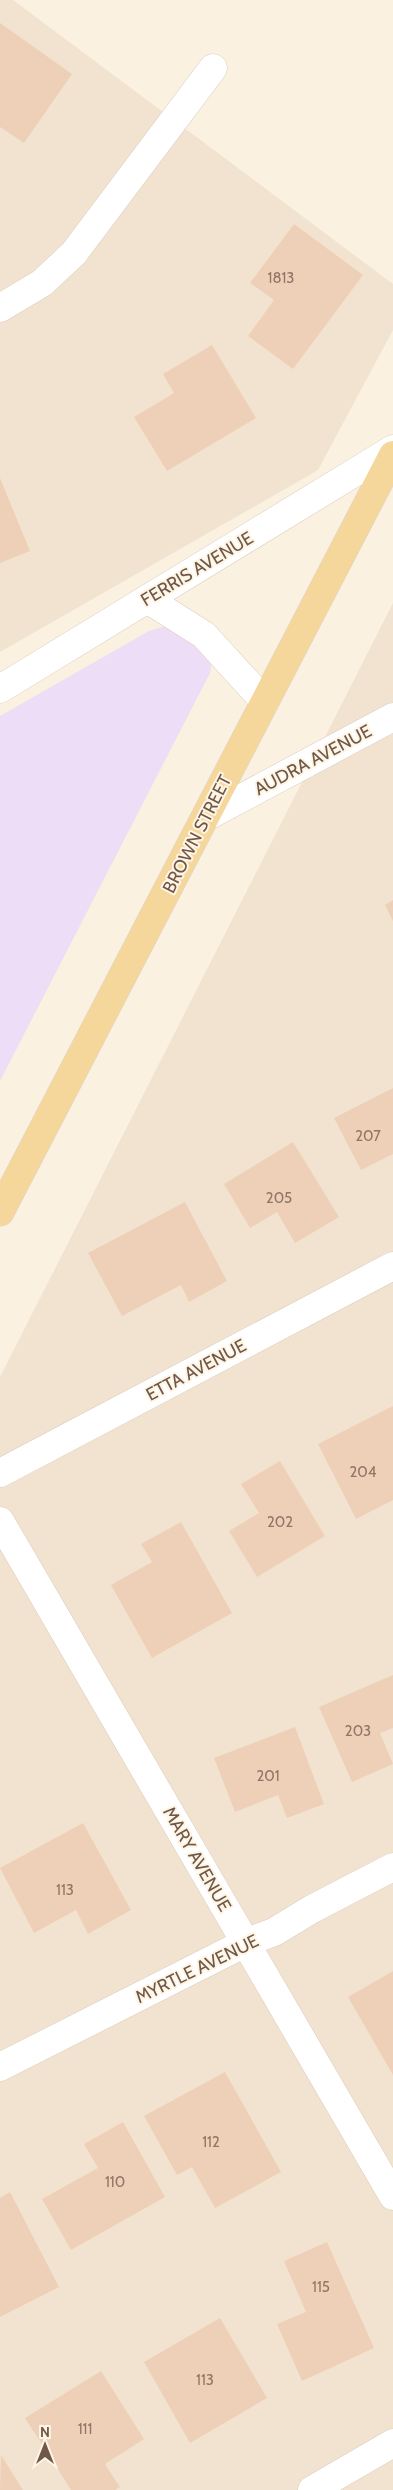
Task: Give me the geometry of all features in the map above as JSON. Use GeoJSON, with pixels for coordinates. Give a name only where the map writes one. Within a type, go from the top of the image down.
{"type":"FeatureCollection","features":[{"type":"Feature","properties":{"kind":"main road","name":"BROWN STREET"},"geometry":{"type":"LineString","coordinates":[[0,1212],[393,455]]}},
{"type":"Feature","properties":{"kind":"street"},"geometry":{"type":"LineString","coordinates":[[0,308],[42,283],[74,253],[213,68]]}},
{"type":"Feature","properties":{"kind":"street","name":"FERRIS AVENUE"},"geometry":{"type":"LineString","coordinates":[[0,689],[393,449]]}},
{"type":"Feature","properties":{"kind":"street"},"geometry":{"type":"LineString","coordinates":[[147,599],[204,635],[265,702]]}},
{"type":"Feature","properties":{"kind":"street","name":"AUDRA AVENUE"},"geometry":{"type":"LineString","coordinates":[[206,817],[393,717]]}},
{"type":"Feature","properties":{"kind":"street","name":"ETTA AVENUE"},"geometry":{"type":"LineString","coordinates":[[0,1473],[393,1266]]}},
{"type":"Feature","properties":{"kind":"street","name":"MARY AVENUE"},"geometry":{"type":"LineString","coordinates":[[0,1521],[393,2196]]}},
{"type":"Feature","properties":{"kind":"street","name":"MYRTLE AVENUE"},"geometry":{"type":"LineString","coordinates":[[0,2067],[245,1943],[274,1932],[312,1909],[393,1867]]}},
{"type":"Feature","properties":{"kind":"street"},"geometry":{"type":"LineString","coordinates":[[312,2490],[393,2443]]}},
{"type":"Feature","properties":{"kind":"shaded area"},"geometry":{"type":"Polygon","coordinates":[[[0,0],[13,0],[393,284],[393,330],[318,470],[0,652],[0,0]]]}},
{"type":"Feature","properties":{"kind":"shaded area"},"geometry":{"type":"Polygon","coordinates":[[[393,603],[393,2490],[0,2490],[0,1377],[393,603]]]}},
{"type":"Feature","properties":{"kind":"shaded area"},"geometry":{"type":"Polygon","coordinates":[[[166,626],[183,630],[212,662],[210,673],[0,1081],[0,716],[149,631],[166,626]]]}},
{"type":"Feature","properties":{"kind":"building"},"geometry":{"type":"Polygon","coordinates":[[[0,23],[72,74],[24,143],[0,127],[0,23]]]}},
{"type":"Feature","properties":{"kind":"building"},"geometry":{"type":"Polygon","coordinates":[[[294,224],[363,275],[293,369],[248,336],[274,300],[250,283],[294,224]]]}},
{"type":"Feature","properties":{"kind":"building"},"geometry":{"type":"Polygon","coordinates":[[[212,345],[256,418],[167,471],[134,417],[174,393],[163,374],[212,345]]]}},
{"type":"Feature","properties":{"kind":"building"},"geometry":{"type":"Polygon","coordinates":[[[0,478],[30,551],[0,563],[0,478]]]}},
{"type":"Feature","properties":{"kind":"building"},"geometry":{"type":"Polygon","coordinates":[[[393,900],[393,921],[385,905],[393,900]]]}},
{"type":"Feature","properties":{"kind":"building"},"geometry":{"type":"Polygon","coordinates":[[[393,1088],[393,1154],[361,1170],[334,1118],[393,1088]]]}},
{"type":"Feature","properties":{"kind":"building"},"geometry":{"type":"Polygon","coordinates":[[[293,1142],[339,1217],[295,1243],[277,1212],[250,1228],[224,1184],[293,1142]]]}},
{"type":"Feature","properties":{"kind":"building"},"geometry":{"type":"Polygon","coordinates":[[[185,1202],[227,1281],[189,1302],[181,1285],[122,1316],[88,1253],[185,1202]]]}},
{"type":"Feature","properties":{"kind":"building"},"geometry":{"type":"Polygon","coordinates":[[[393,1406],[393,1500],[356,1519],[318,1444],[393,1406]]]}},
{"type":"Feature","properties":{"kind":"building"},"geometry":{"type":"Polygon","coordinates":[[[280,1461],[325,1536],[257,1577],[229,1531],[259,1513],[241,1484],[280,1461]]]}},
{"type":"Feature","properties":{"kind":"building"},"geometry":{"type":"Polygon","coordinates":[[[181,1522],[232,1613],[152,1658],[111,1585],[152,1562],[141,1544],[181,1522]]]}},
{"type":"Feature","properties":{"kind":"building"},"geometry":{"type":"Polygon","coordinates":[[[393,1675],[393,1728],[380,1733],[393,1764],[352,1782],[319,1707],[393,1675]]]}},
{"type":"Feature","properties":{"kind":"building"},"geometry":{"type":"Polygon","coordinates":[[[295,1727],[324,1804],[287,1818],[278,1795],[235,1812],[214,1758],[295,1727]]]}},
{"type":"Feature","properties":{"kind":"building"},"geometry":{"type":"Polygon","coordinates":[[[83,1823],[131,1910],[88,1934],[76,1910],[34,1933],[0,1868],[83,1823]]]}},
{"type":"Feature","properties":{"kind":"building"},"geometry":{"type":"Polygon","coordinates":[[[393,1971],[393,2075],[348,1997],[393,1971]]]}},
{"type":"Feature","properties":{"kind":"building"},"geometry":{"type":"Polygon","coordinates":[[[225,2072],[281,2172],[215,2208],[192,2167],[177,2175],[144,2116],[225,2072]]]}},
{"type":"Feature","properties":{"kind":"building"},"geometry":{"type":"Polygon","coordinates":[[[123,2122],[165,2197],[71,2250],[42,2199],[98,2168],[84,2144],[123,2122]]]}},
{"type":"Feature","properties":{"kind":"building"},"geometry":{"type":"Polygon","coordinates":[[[10,2192],[59,2287],[0,2317],[0,2198],[10,2192]]]}},
{"type":"Feature","properties":{"kind":"building"},"geometry":{"type":"Polygon","coordinates":[[[327,2242],[374,2348],[302,2381],[277,2324],[306,2312],[284,2261],[327,2242]]]}},
{"type":"Feature","properties":{"kind":"building"},"geometry":{"type":"Polygon","coordinates":[[[220,2318],[267,2398],[190,2443],[144,2362],[220,2318]]]}},
{"type":"Feature","properties":{"kind":"building"},"geometry":{"type":"Polygon","coordinates":[[[101,2371],[144,2439],[105,2464],[120,2487],[115,2490],[71,2490],[25,2418],[101,2371]]]}},
{"type":"Feature","properties":{"kind":"building"},"geometry":{"type":"Polygon","coordinates":[[[1,2455],[23,2490],[0,2490],[1,2455]]]}}]}
